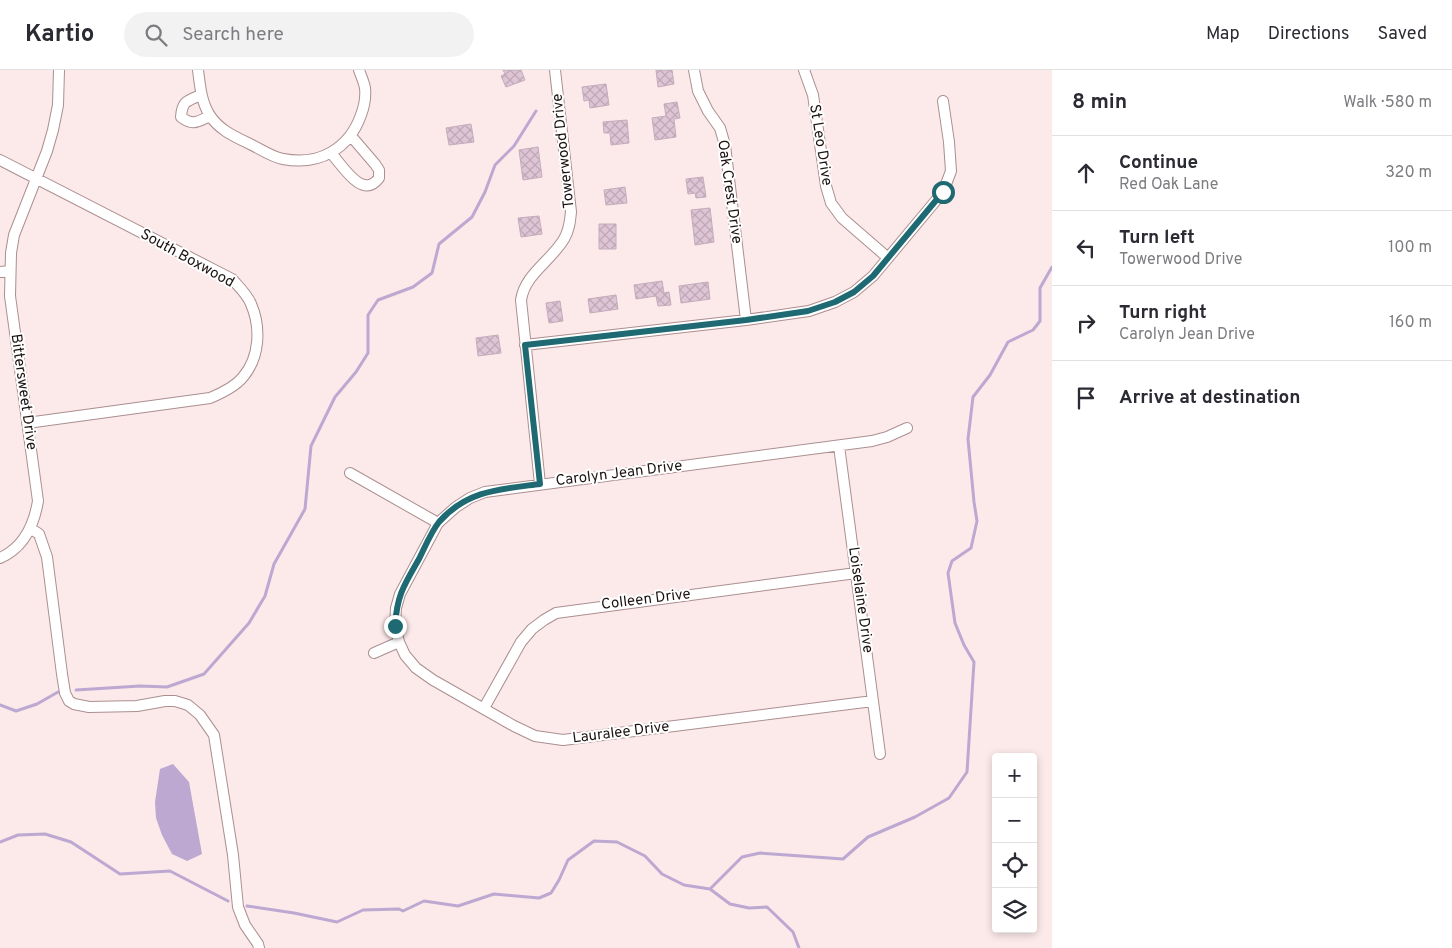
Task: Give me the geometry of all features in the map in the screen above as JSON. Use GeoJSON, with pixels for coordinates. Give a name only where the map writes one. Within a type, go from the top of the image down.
{"type":"FeatureCollection","features":[{"type":"Feature","properties":{"kind":"street","name":"Bittersweet Drive"},"geometry":{"type":"LineString","coordinates":[[0,558],[17,546],[30,528],[38,501],[10,296],[5,272],[14,235],[53,130],[58,105],[60,70]]}},
{"type":"Feature","properties":{"kind":"street"},"geometry":{"type":"LineString","coordinates":[[198,70],[201,95],[210,116],[218,126],[281,159],[308,160],[331,153],[351,136],[358,124],[364,106],[365,89],[359,70]]}},
{"type":"Feature","properties":{"kind":"street","name":"Towerwood Drive"},"geometry":{"type":"LineString","coordinates":[[540,484],[521,300],[522,290],[527,281],[564,240],[570,226],[555,70]]}},
{"type":"Feature","properties":{"kind":"street","name":"Oak Crest Drive"},"geometry":{"type":"LineString","coordinates":[[694,70],[698,91],[720,128],[724,145],[746,320]]}},
{"type":"Feature","properties":{"kind":"street","name":"St Leo Drive"},"geometry":{"type":"LineString","coordinates":[[804,70],[813,95],[826,186],[831,203],[853,229],[887,257]]}},
{"type":"Feature","properties":{"kind":"street"},"geometry":{"type":"LineString","coordinates":[[201,95],[186,101],[182,107],[181,117],[188,122],[196,122],[210,116]]}},
{"type":"Feature","properties":{"kind":"street"},"geometry":{"type":"LineString","coordinates":[[525,345],[746,320],[808,311],[835,302],[854,292],[867,281],[943,192],[951,171],[943,101]]}},
{"type":"Feature","properties":{"kind":"street"},"geometry":{"type":"LineString","coordinates":[[331,153],[355,180],[368,186],[375,184],[379,178],[379,170],[351,136]]}},
{"type":"Feature","properties":{"kind":"street","name":"South Boxwood"},"geometry":{"type":"LineString","coordinates":[[0,160],[232,280],[251,302],[258,331],[255,354],[243,377],[222,393],[210,398],[27,423]]}},
{"type":"Feature","properties":{"kind":"street","name":"Carolyn Jean Drive"},"geometry":{"type":"LineString","coordinates":[[400,642],[395,626],[396,608],[400,594],[438,523],[456,507],[470,498],[485,492],[540,484],[872,441],[907,428]]}},
{"type":"Feature","properties":{"kind":"street","name":"Loiselaine Drive"},"geometry":{"type":"LineString","coordinates":[[839,446],[880,754]]}},
{"type":"Feature","properties":{"kind":"street"},"geometry":{"type":"LineString","coordinates":[[350,473],[438,523]]}},
{"type":"Feature","properties":{"kind":"street"},"geometry":{"type":"LineString","coordinates":[[30,528],[39,534],[47,556],[62,674],[65,693],[69,701],[74,704],[90,707],[138,706],[175,701],[188,705],[200,716],[214,735],[233,855],[236,899],[245,925],[258,944],[258,948]]}},
{"type":"Feature","properties":{"kind":"street","name":"Colleen Drive"},"geometry":{"type":"LineString","coordinates":[[484,708],[521,642],[532,629],[556,613],[856,573]]}},
{"type":"Feature","properties":{"kind":"street"},"geometry":{"type":"LineString","coordinates":[[374,653],[400,642]]}},
{"type":"Feature","properties":{"kind":"street","name":"Lauralee Drive"},"geometry":{"type":"LineString","coordinates":[[400,642],[405,655],[416,668],[433,680],[514,726],[536,736],[563,740],[873,701]]}},
{"type":"Feature","properties":{"kind":"shaded area"},"geometry":{"type":"Polygon","coordinates":[[[173,764],[189,782],[202,854],[187,861],[172,854],[156,818],[155,802],[160,769],[173,764]]]}},
{"type":"Feature","properties":{"kind":"building"},"geometry":{"type":"Polygon","coordinates":[[[503,70],[521,70],[525,80],[506,87],[501,76],[505,74],[503,70]]]}},
{"type":"Feature","properties":{"kind":"building"},"geometry":{"type":"Polygon","coordinates":[[[656,70],[672,70],[674,84],[658,87],[656,70]]]}},
{"type":"Feature","properties":{"kind":"building"},"geometry":{"type":"Polygon","coordinates":[[[606,84],[609,105],[590,108],[589,100],[584,101],[582,87],[606,84]]]}},
{"type":"Feature","properties":{"kind":"building"},"geometry":{"type":"Polygon","coordinates":[[[677,102],[680,118],[674,119],[676,137],[655,140],[652,118],[666,116],[664,104],[677,102]]]}},
{"type":"Feature","properties":{"kind":"building"},"geometry":{"type":"Polygon","coordinates":[[[627,120],[629,143],[611,145],[610,133],[604,133],[603,122],[627,120]]]}},
{"type":"Feature","properties":{"kind":"building"},"geometry":{"type":"Polygon","coordinates":[[[471,124],[474,142],[449,145],[446,128],[471,124]]]}},
{"type":"Feature","properties":{"kind":"building"},"geometry":{"type":"Polygon","coordinates":[[[538,147],[542,177],[523,180],[519,150],[538,147]]]}},
{"type":"Feature","properties":{"kind":"building"},"geometry":{"type":"Polygon","coordinates":[[[703,177],[706,197],[696,198],[695,193],[688,194],[686,179],[703,177]]]}},
{"type":"Feature","properties":{"kind":"building"},"geometry":{"type":"Polygon","coordinates":[[[625,187],[627,203],[606,205],[604,190],[625,187]]]}},
{"type":"Feature","properties":{"kind":"building"},"geometry":{"type":"Polygon","coordinates":[[[710,208],[714,242],[695,245],[691,210],[710,208]]]}},
{"type":"Feature","properties":{"kind":"building"},"geometry":{"type":"Polygon","coordinates":[[[539,216],[542,234],[521,237],[518,218],[539,216]]]}},
{"type":"Feature","properties":{"kind":"building"},"geometry":{"type":"Polygon","coordinates":[[[599,224],[616,224],[616,249],[599,249],[599,224]]]}},
{"type":"Feature","properties":{"kind":"building"},"geometry":{"type":"Polygon","coordinates":[[[662,281],[664,293],[669,292],[671,305],[658,306],[656,296],[636,299],[634,285],[662,281]]]}},
{"type":"Feature","properties":{"kind":"building"},"geometry":{"type":"Polygon","coordinates":[[[708,282],[710,299],[681,303],[679,286],[708,282]]]}},
{"type":"Feature","properties":{"kind":"building"},"geometry":{"type":"Polygon","coordinates":[[[616,295],[618,309],[590,313],[588,299],[616,295]]]}},
{"type":"Feature","properties":{"kind":"building"},"geometry":{"type":"Polygon","coordinates":[[[560,301],[563,321],[549,323],[546,303],[560,301]]]}},
{"type":"Feature","properties":{"kind":"building"},"geometry":{"type":"Polygon","coordinates":[[[498,335],[501,353],[478,356],[476,338],[498,335]]]}},
{"type":"Feature","properties":{"kind":"waterway"},"geometry":{"type":"LineString","coordinates":[[76,690],[140,686],[167,687],[204,674],[249,623],[265,596],[274,564],[305,509],[311,446],[335,397],[356,372],[368,353],[368,315],[378,300],[413,287],[432,273],[439,244],[472,217],[485,192],[495,165],[514,146],[536,111]]}},
{"type":"Feature","properties":{"kind":"waterway"},"geometry":{"type":"LineString","coordinates":[[710,889],[742,857],[760,853],[843,859],[868,837],[915,817],[949,798],[967,772],[974,662],[964,645],[955,623],[948,573],[952,561],[971,548],[977,521],[968,439],[973,397],[990,375],[1008,342],[1033,330],[1040,321],[1040,288],[1052,267]]}},
{"type":"Feature","properties":{"kind":"waterway"},"geometry":{"type":"LineString","coordinates":[[0,705],[16,711],[37,704],[58,692]]}},
{"type":"Feature","properties":{"kind":"waterway"},"geometry":{"type":"LineString","coordinates":[[0,842],[18,835],[45,834],[71,842],[120,874],[170,871],[228,901]]}},
{"type":"Feature","properties":{"kind":"waterway"},"geometry":{"type":"LineString","coordinates":[[247,906],[337,922],[363,910],[399,909],[403,911],[424,901],[458,906],[494,894],[539,898],[551,893],[568,860],[594,841],[617,842],[645,856],[662,874],[684,885],[710,889],[730,904],[749,908],[767,907],[793,932],[799,948]]}},
{"type":"Feature","properties":{"kind":"route"},"geometry":{"type":"LineString","coordinates":[[395,626],[396,608],[400,594],[438,523],[456,507],[470,498],[485,492],[540,484],[525,345],[746,320],[808,311],[835,302],[854,292],[873,276],[943,192]]}}]}
